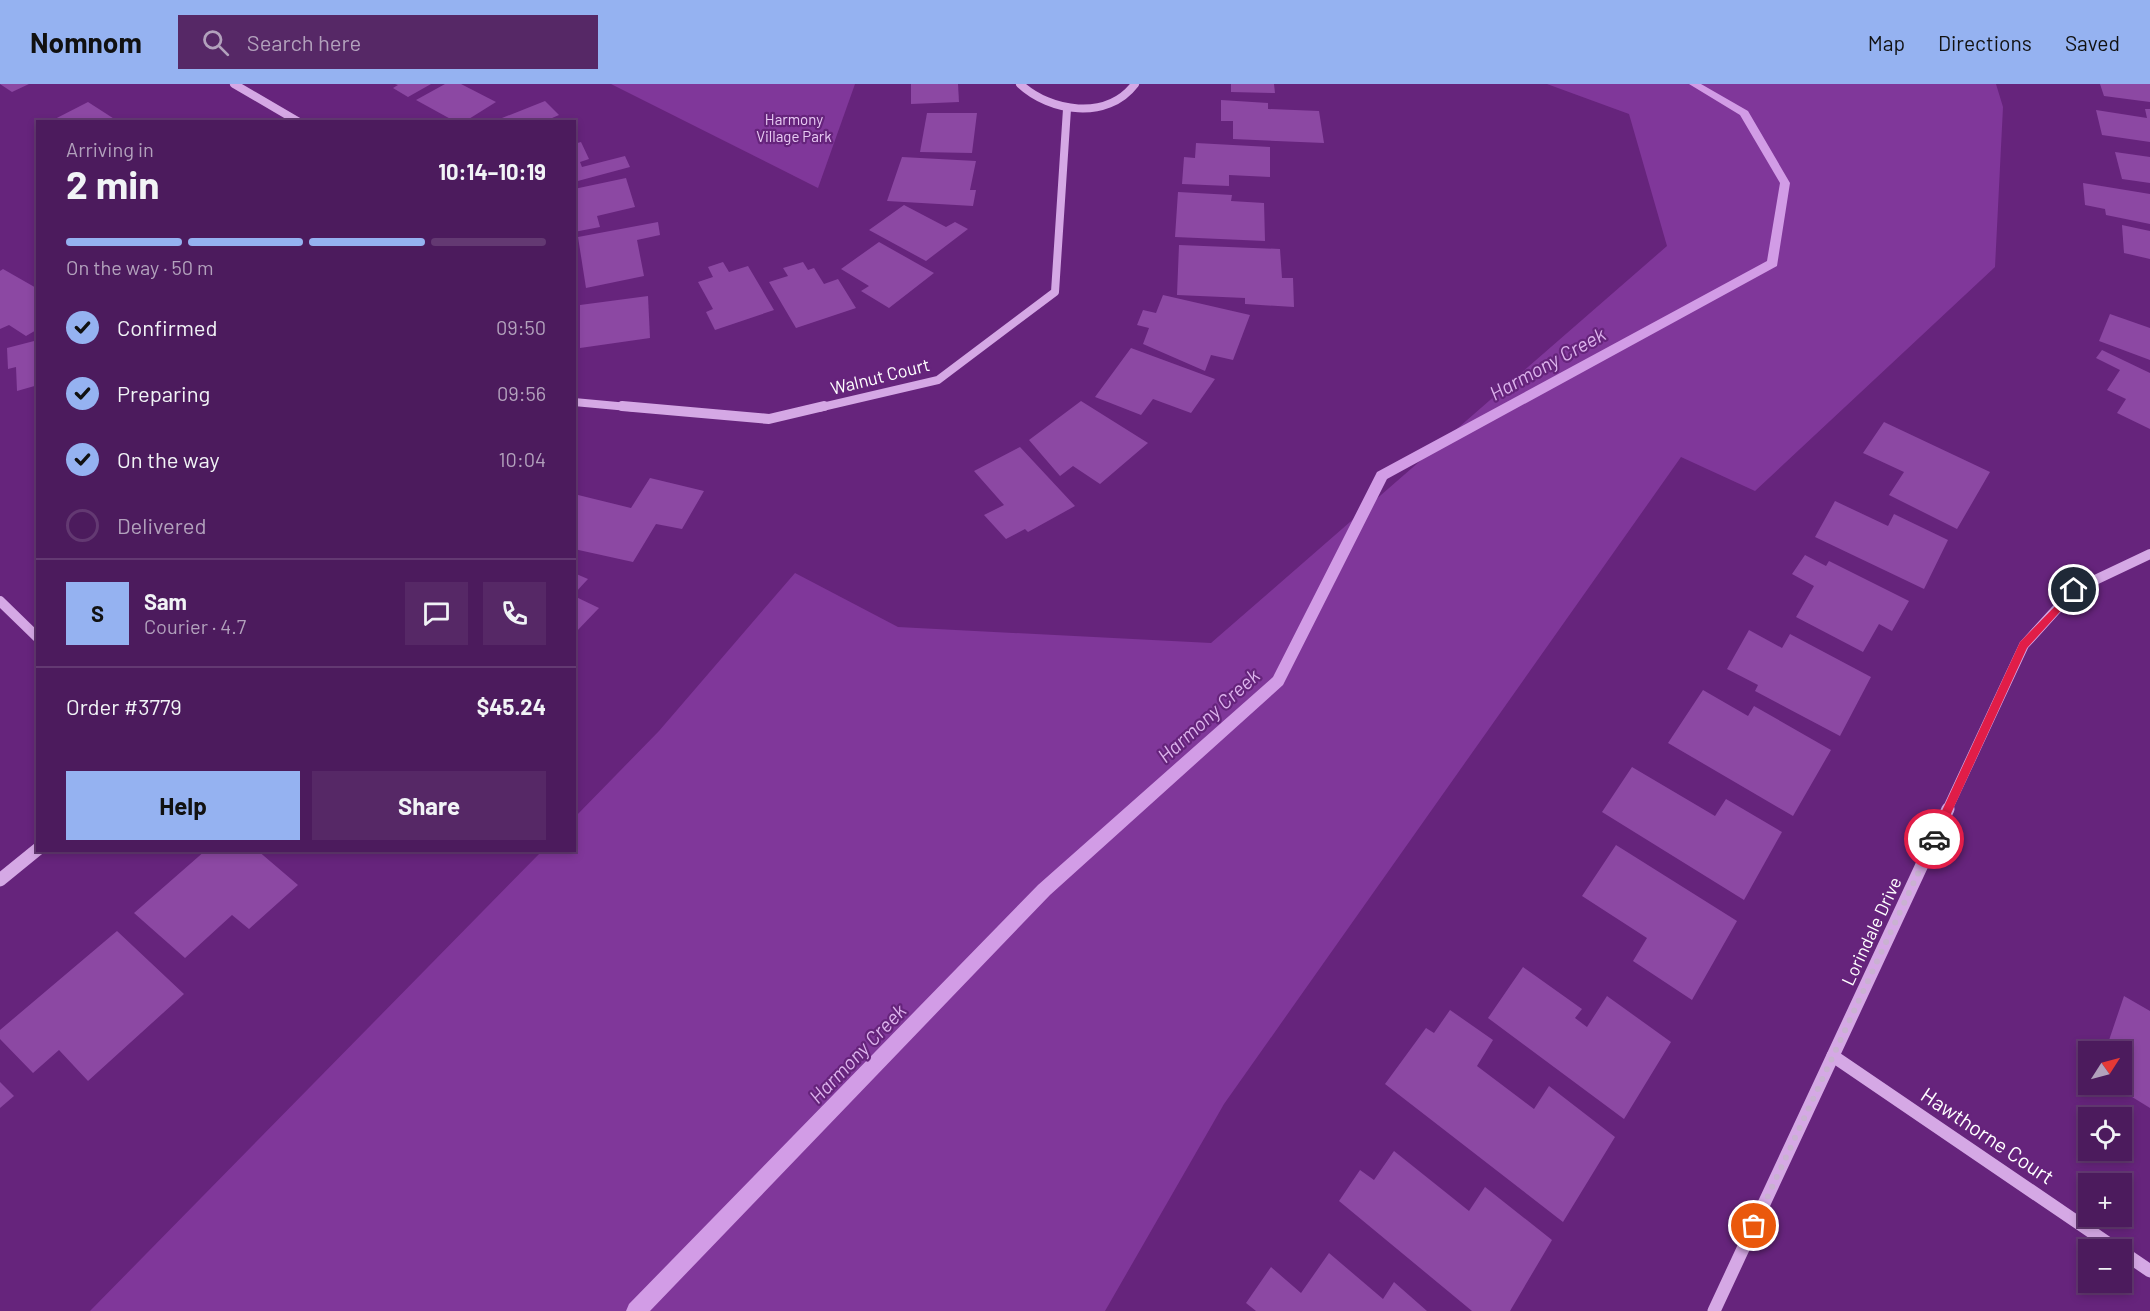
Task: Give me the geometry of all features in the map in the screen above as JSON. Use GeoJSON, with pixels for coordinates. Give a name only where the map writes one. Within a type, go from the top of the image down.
{"type":"FeatureCollection","features":[{"type":"Feature","properties":{"kind":"street"},"geometry":{"type":"LineString","coordinates":[[234,84],[296,120]]}},
{"type":"Feature","properties":{"kind":"street"},"geometry":{"type":"LineString","coordinates":[[1020,84],[1030,94],[1067,109],[1105,104],[1121,97],[1136,84]]}},
{"type":"Feature","properties":{"kind":"street","name":"Walnut Court"},"geometry":{"type":"LineString","coordinates":[[576,402],[769,419],[938,380],[1055,292],[1067,109]]}},
{"type":"Feature","properties":{"kind":"street","name":"Lorindale Drive"},"geometry":{"type":"LineString","coordinates":[[1714,1311],[2024,645],[2074,590],[2148,558]]}},
{"type":"Feature","properties":{"kind":"street"},"geometry":{"type":"LineString","coordinates":[[0,601],[36,636]]}},
{"type":"Feature","properties":{"kind":"street"},"geometry":{"type":"LineString","coordinates":[[0,880],[36,851]]}},
{"type":"Feature","properties":{"kind":"street","name":"Hawthorne Court"},"geometry":{"type":"LineString","coordinates":[[1833,1056],[2104,1239]]}},
{"type":"Feature","properties":{"kind":"street","name":"Hawthorne Court"},"geometry":{"type":"LineString","coordinates":[[2132,1258],[2150,1271]]}},
{"type":"Feature","properties":{"kind":"green space","name":"Harmony Village Park"},"geometry":{"type":"Polygon","coordinates":[[[611,84],[855,84],[818,188],[611,84]]]}},
{"type":"Feature","properties":{"kind":"green space"},"geometry":{"type":"Polygon","coordinates":[[[1547,84],[1996,84],[2003,107],[1995,267],[1755,491],[1681,457],[1224,1104],[1105,1311],[90,1311],[541,852],[576,852],[576,816],[659,731],[795,573],[898,627],[1211,643],[1667,246],[1629,114],[1547,84]]]}},
{"type":"Feature","properties":{"kind":"building"},"geometry":{"type":"Polygon","coordinates":[[[0,84],[29,84],[12,92],[0,84]]]}},
{"type":"Feature","properties":{"kind":"building"},"geometry":{"type":"Polygon","coordinates":[[[395,84],[431,84],[408,97],[393,88],[398,85],[395,84]]]}},
{"type":"Feature","properties":{"kind":"building"},"geometry":{"type":"Polygon","coordinates":[[[445,84],[461,84],[496,102],[467,120],[452,120],[416,100],[445,84]]]}},
{"type":"Feature","properties":{"kind":"building"},"geometry":{"type":"Polygon","coordinates":[[[911,84],[958,84],[959,102],[911,104],[911,84]]]}},
{"type":"Feature","properties":{"kind":"building"},"geometry":{"type":"Polygon","coordinates":[[[1231,84],[1274,84],[1275,93],[1231,92],[1231,84]]]}},
{"type":"Feature","properties":{"kind":"building"},"geometry":{"type":"Polygon","coordinates":[[[2100,84],[2150,84],[2150,102],[2104,96],[2100,84]]]}},
{"type":"Feature","properties":{"kind":"building"},"geometry":{"type":"Polygon","coordinates":[[[1221,100],[1268,103],[1268,109],[1319,111],[1324,143],[1233,139],[1233,121],[1221,121],[1221,100]]]}},
{"type":"Feature","properties":{"kind":"building"},"geometry":{"type":"Polygon","coordinates":[[[545,101],[559,115],[548,120],[497,120],[545,101]]]}},
{"type":"Feature","properties":{"kind":"building"},"geometry":{"type":"Polygon","coordinates":[[[88,102],[116,120],[53,120],[88,102]]]}},
{"type":"Feature","properties":{"kind":"building"},"geometry":{"type":"Polygon","coordinates":[[[2145,109],[2150,109],[2150,142],[2102,135],[2096,110],[2147,118],[2145,109]]]}},
{"type":"Feature","properties":{"kind":"building"},"geometry":{"type":"Polygon","coordinates":[[[927,113],[977,113],[972,153],[920,152],[927,113]]]}},
{"type":"Feature","properties":{"kind":"building"},"geometry":{"type":"Polygon","coordinates":[[[581,142],[589,159],[580,162],[582,167],[625,156],[630,167],[576,181],[576,143],[581,142]]]}},
{"type":"Feature","properties":{"kind":"building"},"geometry":{"type":"Polygon","coordinates":[[[1196,143],[1270,147],[1270,177],[1229,175],[1229,186],[1182,184],[1184,157],[1195,158],[1196,143]]]}},
{"type":"Feature","properties":{"kind":"building"},"geometry":{"type":"Polygon","coordinates":[[[2115,152],[2150,157],[2150,183],[2122,179],[2115,152]]]}},
{"type":"Feature","properties":{"kind":"building"},"geometry":{"type":"Polygon","coordinates":[[[902,157],[976,161],[970,190],[976,190],[973,206],[887,201],[902,157]]]}},
{"type":"Feature","properties":{"kind":"building"},"geometry":{"type":"Polygon","coordinates":[[[626,178],[635,207],[597,216],[600,227],[576,232],[576,189],[626,178]]]}},
{"type":"Feature","properties":{"kind":"building"},"geometry":{"type":"Polygon","coordinates":[[[2083,183],[2150,194],[2150,224],[2106,215],[2105,209],[2085,205],[2083,183]]]}},
{"type":"Feature","properties":{"kind":"building"},"geometry":{"type":"Polygon","coordinates":[[[1178,192],[1232,195],[1231,201],[1264,203],[1265,241],[1175,237],[1178,192]]]}},
{"type":"Feature","properties":{"kind":"building"},"geometry":{"type":"Polygon","coordinates":[[[904,205],[946,227],[955,222],[968,229],[926,261],[869,230],[904,205]]]}},
{"type":"Feature","properties":{"kind":"building"},"geometry":{"type":"Polygon","coordinates":[[[658,222],[660,235],[637,240],[644,276],[586,288],[578,237],[658,222]]]}},
{"type":"Feature","properties":{"kind":"building"},"geometry":{"type":"Polygon","coordinates":[[[2122,225],[2150,231],[2150,259],[2124,253],[2122,225]]]}},
{"type":"Feature","properties":{"kind":"building"},"geometry":{"type":"Polygon","coordinates":[[[879,242],[934,273],[889,308],[861,291],[869,286],[841,269],[879,242]]]}},
{"type":"Feature","properties":{"kind":"building"},"geometry":{"type":"Polygon","coordinates":[[[1179,245],[1280,249],[1282,278],[1293,278],[1294,307],[1245,304],[1245,298],[1177,295],[1179,245]]]}},
{"type":"Feature","properties":{"kind":"building"},"geometry":{"type":"Polygon","coordinates":[[[723,262],[729,272],[748,266],[774,310],[715,330],[706,312],[713,309],[698,282],[713,277],[708,267],[723,262]]]}},
{"type":"Feature","properties":{"kind":"building"},"geometry":{"type":"Polygon","coordinates":[[[803,262],[808,270],[814,268],[824,284],[838,279],[856,308],[796,328],[769,282],[788,276],[783,268],[803,262]]]}},
{"type":"Feature","properties":{"kind":"building"},"geometry":{"type":"Polygon","coordinates":[[[3,269],[36,288],[36,330],[26,336],[9,325],[0,329],[0,271],[3,269]]]}},
{"type":"Feature","properties":{"kind":"building"},"geometry":{"type":"Polygon","coordinates":[[[1163,295],[1250,315],[1233,360],[1211,355],[1205,371],[1143,344],[1149,328],[1137,325],[1143,310],[1156,313],[1163,295]]]}},
{"type":"Feature","properties":{"kind":"building"},"geometry":{"type":"Polygon","coordinates":[[[648,296],[650,338],[580,348],[580,305],[648,296]]]}},
{"type":"Feature","properties":{"kind":"building"},"geometry":{"type":"Polygon","coordinates":[[[2110,314],[2150,328],[2150,360],[2099,341],[2110,314]]]}},
{"type":"Feature","properties":{"kind":"building"},"geometry":{"type":"Polygon","coordinates":[[[36,341],[36,386],[17,391],[16,367],[8,369],[7,348],[36,341]]]}},
{"type":"Feature","properties":{"kind":"building"},"geometry":{"type":"Polygon","coordinates":[[[1131,348],[1215,379],[1191,413],[1153,399],[1141,415],[1095,397],[1131,348]]]}},
{"type":"Feature","properties":{"kind":"building"},"geometry":{"type":"Polygon","coordinates":[[[2102,350],[2150,373],[2150,429],[2117,413],[2126,399],[2107,390],[2120,370],[2096,358],[2102,350]]]}},
{"type":"Feature","properties":{"kind":"building"},"geometry":{"type":"Polygon","coordinates":[[[1081,401],[1148,443],[1100,484],[1073,466],[1060,476],[1029,440],[1081,401]]]}},
{"type":"Feature","properties":{"kind":"building"},"geometry":{"type":"Polygon","coordinates":[[[1884,422],[1990,472],[1957,529],[1889,495],[1904,472],[1863,453],[1884,422]]]}},
{"type":"Feature","properties":{"kind":"building"},"geometry":{"type":"Polygon","coordinates":[[[1020,447],[1075,506],[1028,532],[1025,529],[1006,539],[984,515],[1004,505],[974,471],[1020,447]]]}},
{"type":"Feature","properties":{"kind":"building"},"geometry":{"type":"Polygon","coordinates":[[[650,478],[704,491],[682,529],[656,524],[633,562],[576,549],[576,494],[631,508],[650,478]]]}},
{"type":"Feature","properties":{"kind":"building"},"geometry":{"type":"Polygon","coordinates":[[[1835,501],[1888,526],[1894,514],[1948,540],[1924,589],[1815,537],[1835,501]]]}},
{"type":"Feature","properties":{"kind":"building"},"geometry":{"type":"Polygon","coordinates":[[[1805,555],[1826,566],[1829,561],[1909,601],[1892,631],[1879,624],[1863,652],[1796,617],[1814,586],[1792,574],[1805,555]]]}},
{"type":"Feature","properties":{"kind":"building"},"geometry":{"type":"Polygon","coordinates":[[[576,574],[588,579],[576,592],[576,574]]]}},
{"type":"Feature","properties":{"kind":"building"},"geometry":{"type":"Polygon","coordinates":[[[576,597],[599,608],[576,632],[576,597]]]}},
{"type":"Feature","properties":{"kind":"building"},"geometry":{"type":"Polygon","coordinates":[[[1749,630],[1782,648],[1790,634],[1871,677],[1840,736],[1755,691],[1758,685],[1727,669],[1749,630]]]}},
{"type":"Feature","properties":{"kind":"building"},"geometry":{"type":"Polygon","coordinates":[[[1703,690],[1748,716],[1754,706],[1831,750],[1793,816],[1668,743],[1703,690]]]}},
{"type":"Feature","properties":{"kind":"building"},"geometry":{"type":"Polygon","coordinates":[[[1632,767],[1715,816],[1726,799],[1782,832],[1744,900],[1602,812],[1632,767]]]}},
{"type":"Feature","properties":{"kind":"building"},"geometry":{"type":"Polygon","coordinates":[[[1616,845],[1737,921],[1692,1000],[1633,961],[1647,938],[1582,896],[1616,845]]]}},
{"type":"Feature","properties":{"kind":"building"},"geometry":{"type":"Polygon","coordinates":[[[204,852],[259,852],[298,885],[249,929],[232,915],[185,958],[134,913],[204,852]]]}},
{"type":"Feature","properties":{"kind":"building"},"geometry":{"type":"Polygon","coordinates":[[[117,931],[184,994],[88,1081],[59,1050],[33,1073],[0,1039],[0,1030],[117,931]]]}},
{"type":"Feature","properties":{"kind":"building"},"geometry":{"type":"Polygon","coordinates":[[[1523,967],[1582,1009],[1575,1018],[1587,1027],[1607,996],[1671,1042],[1624,1119],[1488,1018],[1523,967]]]}},
{"type":"Feature","properties":{"kind":"building"},"geometry":{"type":"Polygon","coordinates":[[[2124,996],[2150,1011],[2150,1108],[2129,1095],[2132,1095],[2132,1041],[2109,1041],[2124,996]]]}},
{"type":"Feature","properties":{"kind":"building"},"geometry":{"type":"Polygon","coordinates":[[[1450,1010],[1493,1040],[1477,1066],[1534,1109],[1549,1086],[1615,1137],[1563,1222],[1385,1084],[1426,1028],[1434,1033],[1450,1010]]]}},
{"type":"Feature","properties":{"kind":"building"},"geometry":{"type":"Polygon","coordinates":[[[0,1082],[14,1096],[0,1108],[0,1082]]]}},
{"type":"Feature","properties":{"kind":"building"},"geometry":{"type":"Polygon","coordinates":[[[1394,1151],[1469,1211],[1485,1187],[1552,1240],[1510,1311],[1472,1311],[1339,1201],[1360,1170],[1374,1180],[1394,1151]]]}},
{"type":"Feature","properties":{"kind":"building"},"geometry":{"type":"Polygon","coordinates":[[[1329,1253],[1383,1299],[1394,1282],[1427,1311],[1256,1311],[1246,1303],[1271,1267],[1301,1293],[1329,1253]]]}},
{"type":"Feature","properties":{"kind":"waterway","name":"Harmony Creek"},"geometry":{"type":"LineString","coordinates":[[636,1311],[1044,890],[1278,681],[1382,476],[1773,263],[1785,183],[1744,113],[1694,84]]}},
{"type":"Feature","properties":{"kind":"way so far"},"geometry":{"type":"LineString","coordinates":[[1754,1226],[1934,839]]}},
{"type":"Feature","properties":{"kind":"route"},"geometry":{"type":"LineString","coordinates":[[1934,839],[2024,645],[2074,590]]}}]}
